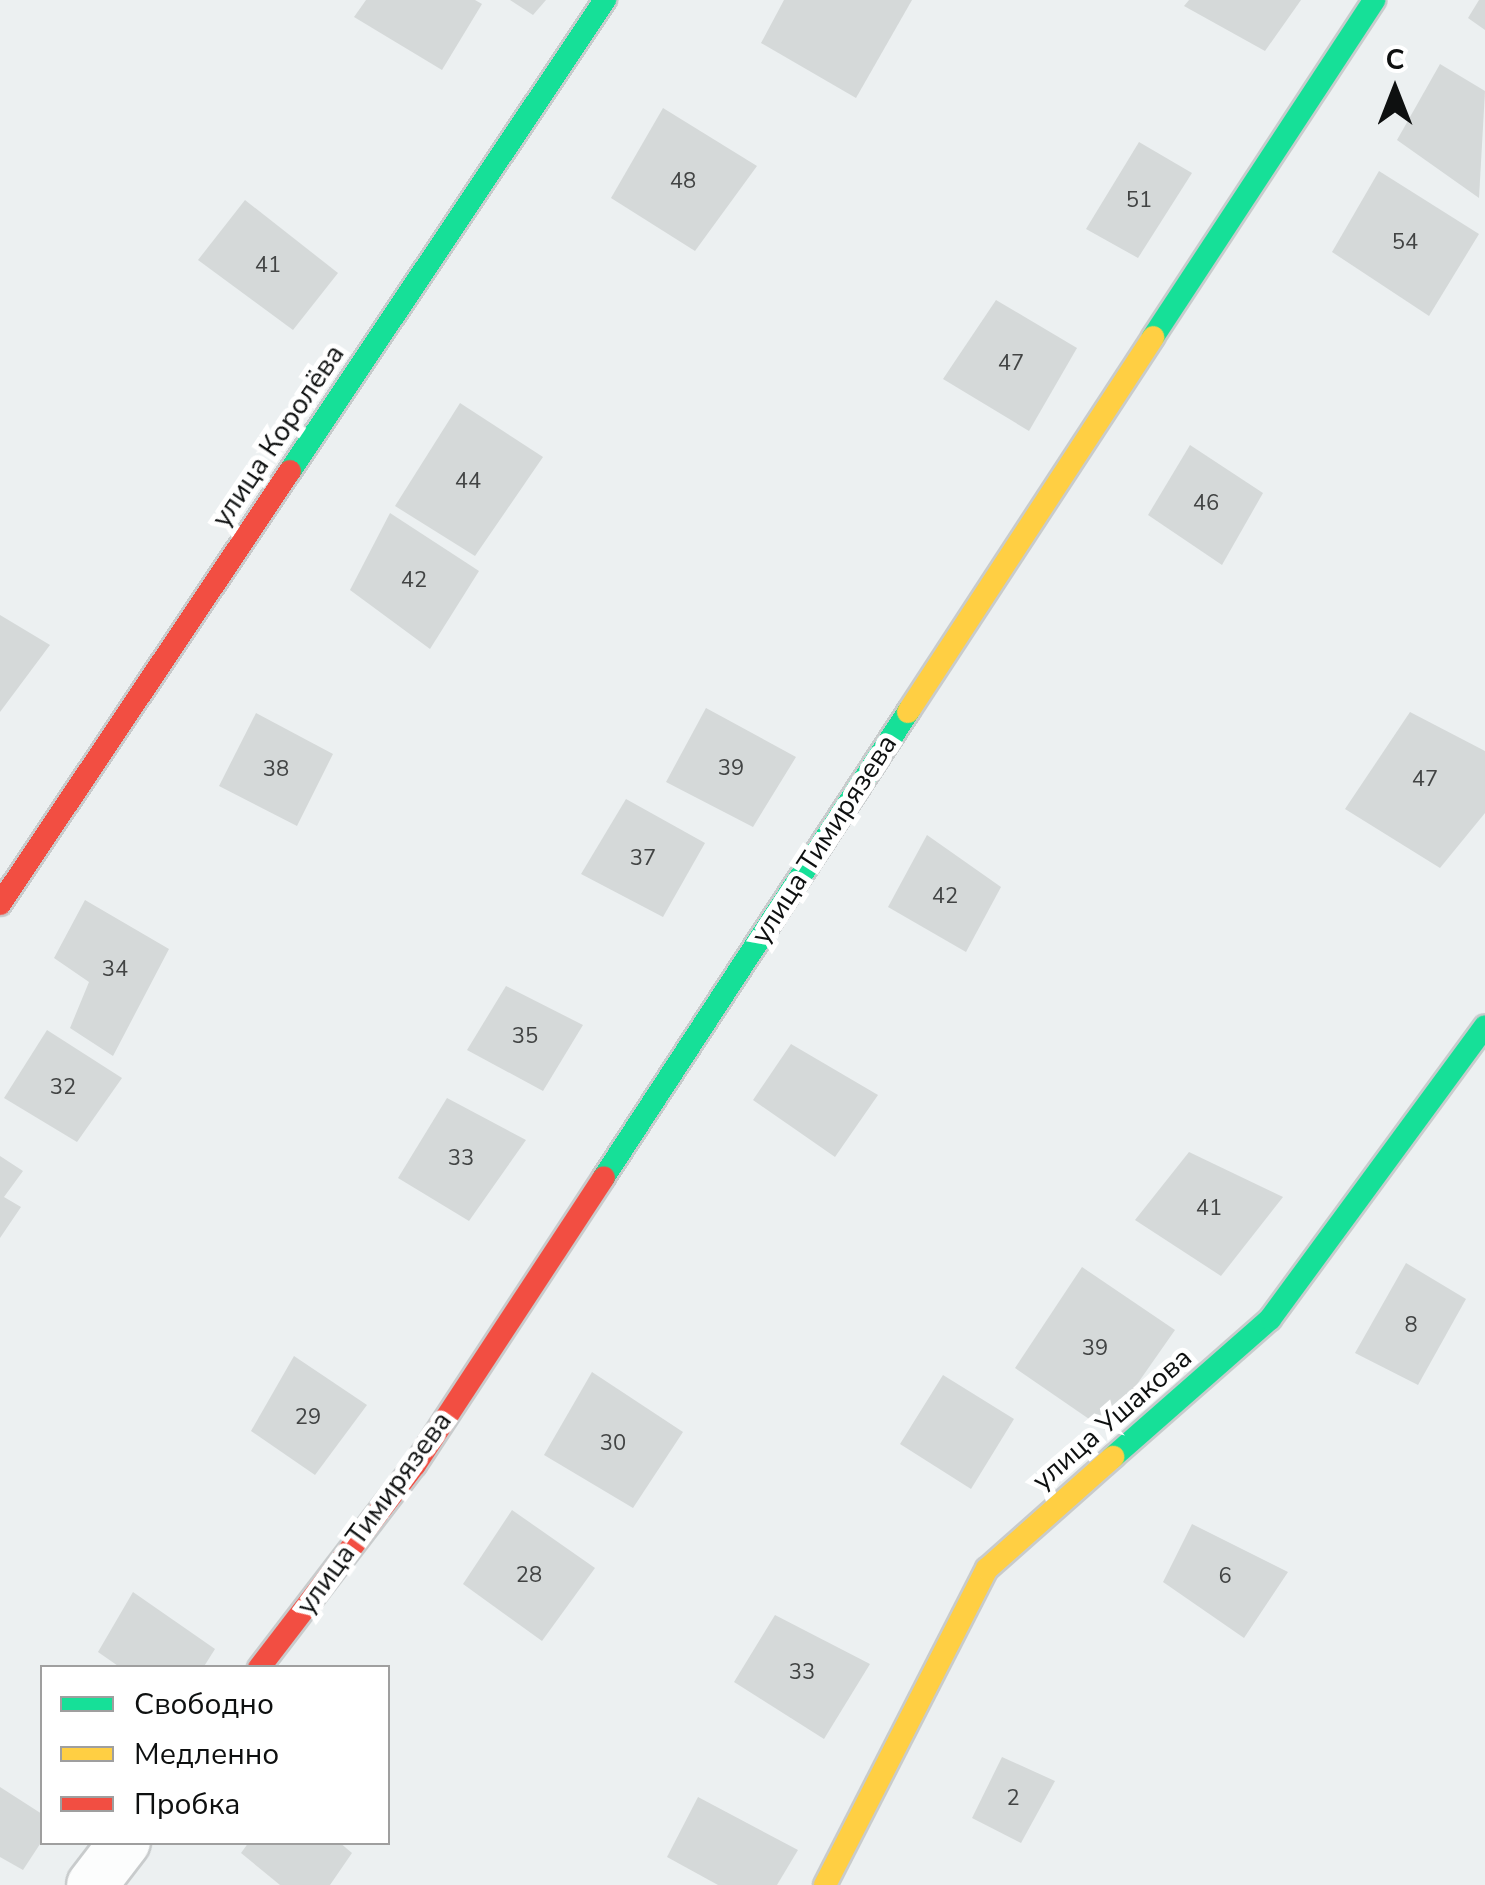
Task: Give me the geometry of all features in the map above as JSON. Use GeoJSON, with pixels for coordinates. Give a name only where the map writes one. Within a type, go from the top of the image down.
{"type":"FeatureCollection","features":[{"type":"Feature","properties":{"kind":"street","name":"улица Королёва"},"geometry":{"type":"LineString","coordinates":[[0,904],[605,0]]}},
{"type":"Feature","properties":{"kind":"street","name":"улица Тимирязева"},"geometry":{"type":"LineString","coordinates":[[261,1665],[415,1464],[1374,0]]}},
{"type":"Feature","properties":{"kind":"street","name":"улица Ушакова"},"geometry":{"type":"LineString","coordinates":[[825,1885],[987,1569],[1270,1319],[1485,1026]]}},
{"type":"Feature","properties":{"kind":"street"},"geometry":{"type":"LineString","coordinates":[[92,1885],[123,1845]]}},
{"type":"Feature","properties":{"kind":"building"},"geometry":{"type":"Polygon","coordinates":[[[366,0],[475,0],[482,4],[442,70],[354,17],[366,0]]]}},
{"type":"Feature","properties":{"kind":"building"},"geometry":{"type":"Polygon","coordinates":[[[510,0],[546,0],[533,15],[510,0]]]}},
{"type":"Feature","properties":{"kind":"building"},"geometry":{"type":"Polygon","coordinates":[[[784,0],[912,0],[856,98],[761,43],[784,0]]]}},
{"type":"Feature","properties":{"kind":"building"},"geometry":{"type":"Polygon","coordinates":[[[1189,0],[1301,0],[1265,51],[1184,6],[1189,0]]]}},
{"type":"Feature","properties":{"kind":"building"},"geometry":{"type":"Polygon","coordinates":[[[1479,0],[1485,0],[1485,30],[1468,18],[1479,0]]]}},
{"type":"Feature","properties":{"kind":"building"},"geometry":{"type":"Polygon","coordinates":[[[1440,64],[1485,91],[1479,198],[1397,140],[1440,64]]]}},
{"type":"Feature","properties":{"kind":"building"},"geometry":{"type":"Polygon","coordinates":[[[663,108],[757,166],[695,251],[611,198],[663,108]]]}},
{"type":"Feature","properties":{"kind":"building"},"geometry":{"type":"Polygon","coordinates":[[[1139,142],[1192,173],[1138,258],[1086,229],[1139,142]]]}},
{"type":"Feature","properties":{"kind":"building"},"geometry":{"type":"Polygon","coordinates":[[[1379,171],[1479,234],[1429,316],[1332,252],[1379,171]]]}},
{"type":"Feature","properties":{"kind":"building"},"geometry":{"type":"Polygon","coordinates":[[[245,200],[338,273],[293,330],[198,260],[245,200]]]}},
{"type":"Feature","properties":{"kind":"building"},"geometry":{"type":"Polygon","coordinates":[[[996,300],[1077,348],[1029,431],[943,379],[996,300]]]}},
{"type":"Feature","properties":{"kind":"building"},"geometry":{"type":"Polygon","coordinates":[[[460,403],[543,457],[475,556],[395,506],[460,403]]]}},
{"type":"Feature","properties":{"kind":"building"},"geometry":{"type":"Polygon","coordinates":[[[1190,445],[1263,493],[1222,565],[1148,515],[1190,445]]]}},
{"type":"Feature","properties":{"kind":"building"},"geometry":{"type":"Polygon","coordinates":[[[390,513],[479,571],[430,649],[350,590],[390,513]]]}},
{"type":"Feature","properties":{"kind":"building"},"geometry":{"type":"Polygon","coordinates":[[[0,615],[50,645],[0,712],[0,615]]]}},
{"type":"Feature","properties":{"kind":"building"},"geometry":{"type":"Polygon","coordinates":[[[706,708],[796,757],[753,827],[666,782],[706,708]]]}},
{"type":"Feature","properties":{"kind":"building"},"geometry":{"type":"Polygon","coordinates":[[[1410,712],[1485,751],[1485,813],[1440,868],[1345,809],[1410,712]]]}},
{"type":"Feature","properties":{"kind":"building"},"geometry":{"type":"Polygon","coordinates":[[[256,713],[333,754],[297,826],[219,786],[256,713]]]}},
{"type":"Feature","properties":{"kind":"building"},"geometry":{"type":"Polygon","coordinates":[[[626,799],[705,843],[663,917],[581,874],[626,799]]]}},
{"type":"Feature","properties":{"kind":"building"},"geometry":{"type":"Polygon","coordinates":[[[927,835],[1001,887],[966,952],[888,907],[927,835]]]}},
{"type":"Feature","properties":{"kind":"building"},"geometry":{"type":"Polygon","coordinates":[[[85,900],[169,949],[113,1056],[70,1028],[89,982],[54,958],[85,900]]]}},
{"type":"Feature","properties":{"kind":"building"},"geometry":{"type":"Polygon","coordinates":[[[506,986],[583,1025],[543,1091],[467,1050],[506,986]]]}},
{"type":"Feature","properties":{"kind":"building"},"geometry":{"type":"Polygon","coordinates":[[[47,1030],[122,1078],[77,1142],[4,1098],[47,1030]]]}},
{"type":"Feature","properties":{"kind":"building"},"geometry":{"type":"Polygon","coordinates":[[[791,1044],[878,1095],[835,1157],[753,1100],[791,1044]]]}},
{"type":"Feature","properties":{"kind":"building"},"geometry":{"type":"Polygon","coordinates":[[[447,1098],[526,1140],[469,1221],[398,1178],[447,1098]]]}},
{"type":"Feature","properties":{"kind":"building"},"geometry":{"type":"Polygon","coordinates":[[[1189,1152],[1283,1197],[1221,1276],[1135,1220],[1189,1152]]]}},
{"type":"Feature","properties":{"kind":"building"},"geometry":{"type":"Polygon","coordinates":[[[0,1156],[23,1171],[4,1197],[21,1207],[0,1238],[0,1156]]]}},
{"type":"Feature","properties":{"kind":"building"},"geometry":{"type":"Polygon","coordinates":[[[1406,1263],[1466,1299],[1418,1385],[1355,1353],[1406,1263]]]}},
{"type":"Feature","properties":{"kind":"building"},"geometry":{"type":"Polygon","coordinates":[[[1082,1267],[1175,1330],[1105,1430],[1015,1368],[1082,1267]]]}},
{"type":"Feature","properties":{"kind":"building"},"geometry":{"type":"Polygon","coordinates":[[[294,1356],[367,1405],[315,1475],[251,1431],[294,1356]]]}},
{"type":"Feature","properties":{"kind":"building"},"geometry":{"type":"Polygon","coordinates":[[[592,1372],[683,1432],[633,1508],[544,1455],[592,1372]]]}},
{"type":"Feature","properties":{"kind":"building"},"geometry":{"type":"Polygon","coordinates":[[[943,1375],[1014,1419],[971,1489],[900,1444],[943,1375]]]}},
{"type":"Feature","properties":{"kind":"building"},"geometry":{"type":"Polygon","coordinates":[[[512,1510],[595,1568],[542,1641],[463,1584],[512,1510]]]}},
{"type":"Feature","properties":{"kind":"building"},"geometry":{"type":"Polygon","coordinates":[[[1192,1524],[1288,1572],[1244,1638],[1163,1582],[1192,1524]]]}},
{"type":"Feature","properties":{"kind":"building"},"geometry":{"type":"Polygon","coordinates":[[[133,1592],[215,1649],[205,1665],[117,1665],[98,1652],[133,1592]]]}},
{"type":"Feature","properties":{"kind":"building"},"geometry":{"type":"Polygon","coordinates":[[[775,1615],[870,1664],[824,1739],[734,1682],[775,1615]]]}},
{"type":"Feature","properties":{"kind":"building"},"geometry":{"type":"Polygon","coordinates":[[[1002,1757],[1055,1781],[1021,1843],[972,1818],[1002,1757]]]}},
{"type":"Feature","properties":{"kind":"building"},"geometry":{"type":"Polygon","coordinates":[[[0,1787],[40,1813],[40,1844],[23,1870],[0,1857],[0,1787]]]}},
{"type":"Feature","properties":{"kind":"building"},"geometry":{"type":"Polygon","coordinates":[[[698,1797],[798,1850],[777,1885],[718,1885],[667,1857],[698,1797]]]}},
{"type":"Feature","properties":{"kind":"building"},"geometry":{"type":"Polygon","coordinates":[[[247,1845],[343,1845],[352,1853],[330,1885],[280,1885],[241,1853],[247,1845]]]}},
{"type":"Feature","properties":{"kind":"traffic: fast"},"geometry":{"type":"LineString","coordinates":[[290,471],[605,0]]}},
{"type":"Feature","properties":{"kind":"traffic: fast"},"geometry":{"type":"LineString","coordinates":[[1153,337],[1374,0]]}},
{"type":"Feature","properties":{"kind":"traffic: fast"},"geometry":{"type":"LineString","coordinates":[[604,1177],[908,712]]}},
{"type":"Feature","properties":{"kind":"traffic: fast"},"geometry":{"type":"LineString","coordinates":[[1113,1457],[1270,1319],[1485,1026]]}},
{"type":"Feature","properties":{"kind":"traffic: slow"},"geometry":{"type":"LineString","coordinates":[[908,712],[1153,337]]}},
{"type":"Feature","properties":{"kind":"traffic: slow"},"geometry":{"type":"LineString","coordinates":[[825,1885],[987,1569],[1113,1457]]}},
{"type":"Feature","properties":{"kind":"traffic: jam"},"geometry":{"type":"LineString","coordinates":[[0,904],[290,471]]}},
{"type":"Feature","properties":{"kind":"traffic: jam"},"geometry":{"type":"LineString","coordinates":[[261,1665],[415,1465],[604,1177]]}}]}
